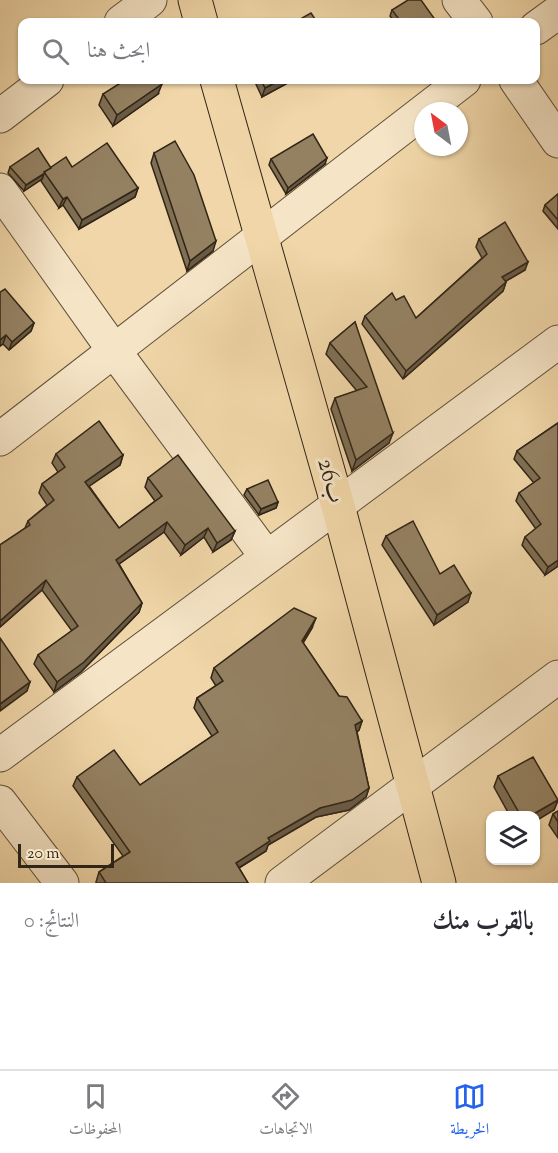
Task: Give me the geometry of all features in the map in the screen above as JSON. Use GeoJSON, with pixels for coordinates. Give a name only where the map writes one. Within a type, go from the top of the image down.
{"type":"FeatureCollection","features":[{"type":"Feature","properties":{"kind":"highway"},"geometry":{"type":"LineString","coordinates":[[195,0],[200,18]]}},
{"type":"Feature","properties":{"kind":"highway","name":"26ب"},"geometry":{"type":"LineString","coordinates":[[218,84],[338,506],[439,883]]}},
{"type":"Feature","properties":{"kind":"street"},"geometry":{"type":"LineString","coordinates":[[126,18],[150,0]]}},
{"type":"Feature","properties":{"kind":"street"},"geometry":{"type":"LineString","coordinates":[[459,0],[473,18]]}},
{"type":"Feature","properties":{"kind":"street"},"geometry":{"type":"LineString","coordinates":[[540,25],[558,12]]}},
{"type":"Feature","properties":{"kind":"street"},"geometry":{"type":"LineString","coordinates":[[0,116],[42,84]]}},
{"type":"Feature","properties":{"kind":"street"},"geometry":{"type":"LineString","coordinates":[[0,439],[459,84]]}},
{"type":"Feature","properties":{"kind":"street"},"geometry":{"type":"LineString","coordinates":[[519,84],[558,141]]}},
{"type":"Feature","properties":{"kind":"street"},"geometry":{"type":"LineString","coordinates":[[0,190],[115,352],[266,556]]}},
{"type":"Feature","properties":{"kind":"street"},"geometry":{"type":"LineString","coordinates":[[0,755],[558,342]]}},
{"type":"Feature","properties":{"kind":"street"},"geometry":{"type":"LineString","coordinates":[[282,883],[558,677]]}},
{"type":"Feature","properties":{"kind":"street"},"geometry":{"type":"LineString","coordinates":[[0,802],[62,883]]}},
{"type":"Feature","properties":{"kind":"building"},"geometry":{"type":"Polygon","coordinates":[[[408,0],[421,0],[434,18],[398,18],[392,10],[408,0]]]}},
{"type":"Feature","properties":{"kind":"building"},"geometry":{"type":"Polygon","coordinates":[[[311,13],[314,18],[302,18],[311,13]]]}},
{"type":"Feature","properties":{"kind":"building"},"geometry":{"type":"Polygon","coordinates":[[[119,84],[162,84],[117,115],[103,94],[119,84]]]}},
{"type":"Feature","properties":{"kind":"building"},"geometry":{"type":"Polygon","coordinates":[[[313,134],[327,158],[288,188],[271,159],[313,134]]]}},
{"type":"Feature","properties":{"kind":"building"},"geometry":{"type":"Polygon","coordinates":[[[175,141],[194,175],[216,241],[190,261],[154,153],[175,141]]]}},
{"type":"Feature","properties":{"kind":"building"},"geometry":{"type":"Polygon","coordinates":[[[107,143],[138,188],[82,220],[67,197],[63,199],[44,172],[66,157],[72,167],[107,143]]]}},
{"type":"Feature","properties":{"kind":"building"},"geometry":{"type":"Polygon","coordinates":[[[38,148],[51,168],[26,185],[10,167],[38,148]]]}},
{"type":"Feature","properties":{"kind":"building"},"geometry":{"type":"Polygon","coordinates":[[[558,194],[558,220],[545,205],[558,194]]]}},
{"type":"Feature","properties":{"kind":"building"},"geometry":{"type":"Polygon","coordinates":[[[505,222],[528,262],[502,277],[506,282],[406,371],[365,316],[392,293],[396,300],[404,296],[416,318],[487,254],[479,239],[505,222]]]}},
{"type":"Feature","properties":{"kind":"building"},"geometry":{"type":"Polygon","coordinates":[[[5,289],[34,323],[12,342],[6,335],[0,340],[0,292],[5,289]]]}},
{"type":"Feature","properties":{"kind":"building"},"geometry":{"type":"Polygon","coordinates":[[[355,322],[393,433],[356,460],[335,398],[367,387],[330,343],[355,322]]]}},
{"type":"Feature","properties":{"kind":"building"},"geometry":{"type":"Polygon","coordinates":[[[99,421],[123,455],[85,482],[119,528],[162,496],[148,478],[178,455],[235,531],[217,543],[208,528],[185,545],[167,522],[116,560],[142,603],[84,662],[57,682],[38,655],[78,626],[46,580],[0,621],[0,545],[30,525],[28,521],[54,500],[42,484],[65,467],[56,454],[99,421]]]}},
{"type":"Feature","properties":{"kind":"building"},"geometry":{"type":"Polygon","coordinates":[[[558,423],[558,560],[548,567],[525,537],[541,524],[519,493],[540,478],[517,451],[558,423]]]}},
{"type":"Feature","properties":{"kind":"building"},"geometry":{"type":"Polygon","coordinates":[[[268,480],[278,502],[261,509],[247,489],[268,480]]]}},
{"type":"Feature","properties":{"kind":"building"},"geometry":{"type":"Polygon","coordinates":[[[413,521],[440,574],[454,565],[471,593],[437,615],[386,536],[413,521]]]}},
{"type":"Feature","properties":{"kind":"building"},"geometry":{"type":"Polygon","coordinates":[[[294,608],[316,618],[302,641],[339,696],[347,697],[362,721],[355,725],[369,788],[352,800],[320,808],[268,838],[270,841],[236,863],[248,883],[106,883],[99,872],[130,852],[77,777],[114,750],[140,785],[218,732],[197,698],[223,681],[214,668],[294,608]]]}},
{"type":"Feature","properties":{"kind":"building"},"geometry":{"type":"Polygon","coordinates":[[[0,638],[30,682],[0,704],[0,638]]]}},
{"type":"Feature","properties":{"kind":"building"},"geometry":{"type":"Polygon","coordinates":[[[533,757],[558,800],[539,811],[518,811],[498,776],[533,757]]]}},
{"type":"Feature","properties":{"kind":"building"},"geometry":{"type":"Polygon","coordinates":[[[558,811],[558,822],[553,814],[558,811]]]}}]}
